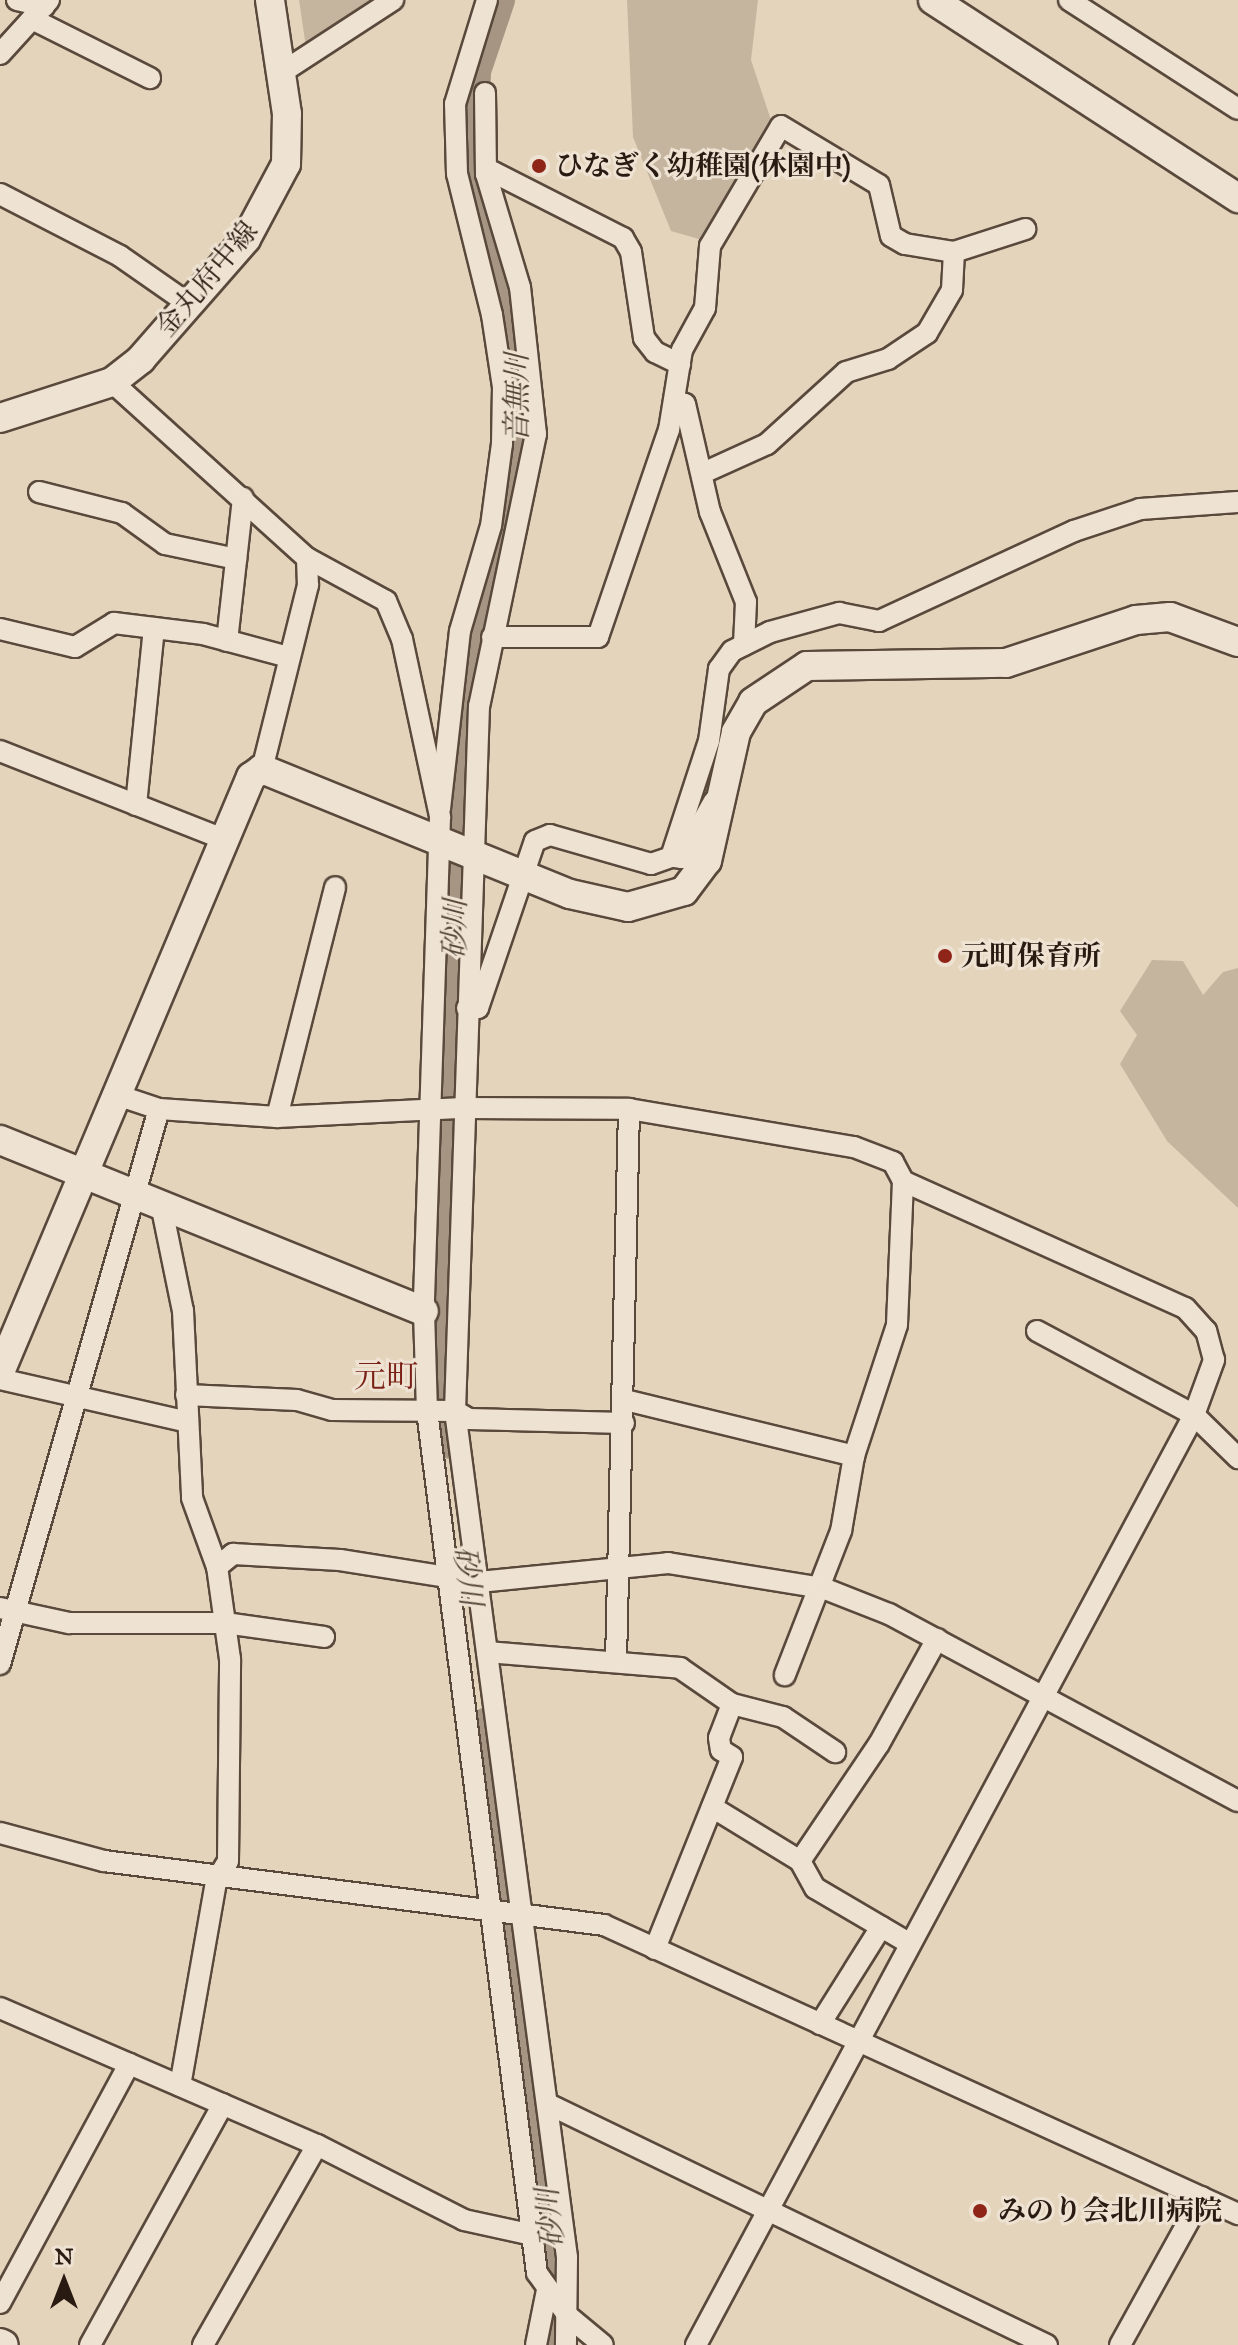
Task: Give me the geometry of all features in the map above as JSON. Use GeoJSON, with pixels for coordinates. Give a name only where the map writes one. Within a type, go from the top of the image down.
{"type":"FeatureCollection","features":[{"type":"Feature","properties":{"kind":"street"},"geometry":{"type":"LineString","coordinates":[[17,0],[42,8],[150,78]]}},
{"type":"Feature","properties":{"kind":"street","name":"金丸府中線"},"geometry":{"type":"LineString","coordinates":[[0,418],[112,382],[141,359],[186,302],[246,239],[286,164],[281,73],[270,0]]}},
{"type":"Feature","properties":{"kind":"street"},"geometry":{"type":"LineString","coordinates":[[281,73],[393,0]]}},
{"type":"Feature","properties":{"kind":"street"},"geometry":{"type":"LineString","coordinates":[[487,0],[455,104],[457,174],[492,315],[503,387],[502,444],[491,526],[460,631],[439,828],[433,1109],[424,1311],[427,1411],[537,2273],[568,2316],[603,2345]]}},
{"type":"Feature","properties":{"kind":"street"},"geometry":{"type":"LineString","coordinates":[[933,0],[1238,198]]}},
{"type":"Feature","properties":{"kind":"street"},"geometry":{"type":"LineString","coordinates":[[1069,0],[1238,109]]}},
{"type":"Feature","properties":{"kind":"street"},"geometry":{"type":"LineString","coordinates":[[0,54],[42,8]]}},
{"type":"Feature","properties":{"kind":"street"},"geometry":{"type":"LineString","coordinates":[[485,93],[486,174],[520,287],[536,434],[479,706],[455,1411],[548,2104],[568,2316],[566,2345]]}},
{"type":"Feature","properties":{"kind":"street"},"geometry":{"type":"LineString","coordinates":[[492,637],[598,637],[674,401],[680,364],[705,308],[710,246],[781,126],[879,185],[891,236],[954,252],[1025,229]]}},
{"type":"Feature","properties":{"kind":"street"},"geometry":{"type":"LineString","coordinates":[[486,174],[493,172],[623,238],[631,252],[644,338],[655,352],[680,364]]}},
{"type":"Feature","properties":{"kind":"street"},"geometry":{"type":"LineString","coordinates":[[0,194],[120,256],[186,302]]}},
{"type":"Feature","properties":{"kind":"street"},"geometry":{"type":"LineString","coordinates":[[703,473],[767,444],[846,372],[888,359],[927,333],[952,290],[954,252]]}},
{"type":"Feature","properties":{"kind":"street"},"geometry":{"type":"LineString","coordinates":[[112,382],[307,558],[386,601],[402,639],[439,828]]}},
{"type":"Feature","properties":{"kind":"street"},"geometry":{"type":"LineString","coordinates":[[674,401],[685,404],[710,512],[746,602],[744,645]]}},
{"type":"Feature","properties":{"kind":"street"},"geometry":{"type":"LineString","coordinates":[[39,492],[122,513],[165,544],[236,559]]}},
{"type":"Feature","properties":{"kind":"street"},"geometry":{"type":"LineString","coordinates":[[227,641],[243,498]]}},
{"type":"Feature","properties":{"kind":"street"},"geometry":{"type":"LineString","coordinates":[[671,857],[709,741],[719,669],[744,645],[839,613],[879,621],[1074,531],[1140,509],[1238,502]]}},
{"type":"Feature","properties":{"kind":"street"},"geometry":{"type":"LineString","coordinates":[[0,1372],[88,1175],[251,777],[262,769],[308,585],[307,558]]}},
{"type":"Feature","properties":{"kind":"street"},"geometry":{"type":"LineString","coordinates":[[262,769],[439,828],[475,855],[600,904],[656,904],[684,891],[707,861],[723,802],[736,732],[753,702],[807,666],[1006,663],[1136,620],[1170,617],[1238,642]]}},
{"type":"Feature","properties":{"kind":"street"},"geometry":{"type":"LineString","coordinates":[[0,629],[75,647],[114,623],[227,641],[288,657]]}},
{"type":"Feature","properties":{"kind":"street"},"geometry":{"type":"LineString","coordinates":[[136,805],[154,628]]}},
{"type":"Feature","properties":{"kind":"street"},"geometry":{"type":"LineString","coordinates":[[0,751],[226,840]]}},
{"type":"Feature","properties":{"kind":"street"},"geometry":{"type":"LineString","coordinates":[[467,1008],[478,1008],[519,873],[535,841],[550,835],[651,864],[671,857],[682,858],[713,801],[723,802]]}},
{"type":"Feature","properties":{"kind":"street"},"geometry":{"type":"LineString","coordinates":[[277,1117],[335,887]]}},
{"type":"Feature","properties":{"kind":"street"},"geometry":{"type":"LineString","coordinates":[[120,1096],[159,1109],[277,1117],[464,1108],[629,1109],[854,1147],[893,1162],[903,1181],[897,1325],[854,1456],[841,1531],[823,1588],[785,1675]]}},
{"type":"Feature","properties":{"kind":"street"},"geometry":{"type":"LineString","coordinates":[[0,1664],[7,1610],[76,1395],[159,1109]]}},
{"type":"Feature","properties":{"kind":"street"},"geometry":{"type":"LineString","coordinates":[[616,1661],[622,1563],[629,1109]]}},
{"type":"Feature","properties":{"kind":"street"},"geometry":{"type":"LineString","coordinates":[[0,1140],[424,1311]]}},
{"type":"Feature","properties":{"kind":"street"},"geometry":{"type":"LineString","coordinates":[[696,2345],[907,1942],[1194,1415],[1214,1360],[1206,1331],[1185,1308],[903,1181]]}},
{"type":"Feature","properties":{"kind":"street"},"geometry":{"type":"LineString","coordinates":[[161,1204],[183,1311],[192,1498],[217,1567],[230,1659],[224,1875]]}},
{"type":"Feature","properties":{"kind":"street"},"geometry":{"type":"LineString","coordinates":[[1037,1331],[1194,1415],[1238,1458]]}},
{"type":"Feature","properties":{"kind":"street"},"geometry":{"type":"LineString","coordinates":[[0,1379],[187,1422]]}},
{"type":"Feature","properties":{"kind":"street"},"geometry":{"type":"LineString","coordinates":[[186,1395],[297,1400],[332,1410],[455,1411],[469,1419],[624,1423]]}},
{"type":"Feature","properties":{"kind":"street"},"geometry":{"type":"LineString","coordinates":[[625,1400],[854,1456]]}},
{"type":"Feature","properties":{"kind":"street"},"geometry":{"type":"LineString","coordinates":[[217,1567],[233,1554],[340,1560],[448,1581],[479,1582],[622,1563],[668,1563],[823,1588],[937,1639],[1041,1698],[1238,1801]]}},
{"type":"Feature","properties":{"kind":"street"},"geometry":{"type":"LineString","coordinates":[[7,1610],[69,1623],[225,1623],[324,1637]]}},
{"type":"Feature","properties":{"kind":"street"},"geometry":{"type":"LineString","coordinates":[[800,1861],[845,1798],[937,1639]]}},
{"type":"Feature","properties":{"kind":"street"},"geometry":{"type":"LineString","coordinates":[[487,1652],[680,1668],[732,1704],[783,1717],[835,1752]]}},
{"type":"Feature","properties":{"kind":"street"},"geometry":{"type":"LineString","coordinates":[[655,1949],[732,1757],[721,1750],[719,1738],[732,1704]]}},
{"type":"Feature","properties":{"kind":"street"},"geometry":{"type":"LineString","coordinates":[[712,1807],[800,1861],[815,1888],[907,1942]]}},
{"type":"Feature","properties":{"kind":"street"},"geometry":{"type":"LineString","coordinates":[[0,1833],[104,1861],[491,1911],[524,1910],[604,1925],[1238,2214]]}},
{"type":"Feature","properties":{"kind":"street"},"geometry":{"type":"LineString","coordinates":[[180,2086],[216,1881],[224,1875]]}},
{"type":"Feature","properties":{"kind":"street"},"geometry":{"type":"LineString","coordinates":[[820,2024],[881,1927]]}},
{"type":"Feature","properties":{"kind":"street"},"geometry":{"type":"LineString","coordinates":[[0,2008],[317,2145],[464,2220],[521,2238],[533,2235]]}},
{"type":"Feature","properties":{"kind":"street"},"geometry":{"type":"LineString","coordinates":[[0,2303],[129,2064]]}},
{"type":"Feature","properties":{"kind":"street"},"geometry":{"type":"LineString","coordinates":[[90,2345],[223,2104]]}},
{"type":"Feature","properties":{"kind":"street"},"geometry":{"type":"LineString","coordinates":[[548,2104],[1047,2345]]}},
{"type":"Feature","properties":{"kind":"street"},"geometry":{"type":"LineString","coordinates":[[203,2345],[317,2145]]}},
{"type":"Feature","properties":{"kind":"street"},"geometry":{"type":"LineString","coordinates":[[1120,2345],[1202,2197]]}},
{"type":"Feature","properties":{"kind":"street"},"geometry":{"type":"LineString","coordinates":[[536,2345],[547,2290]]}},
{"type":"Feature","properties":{"kind":"shaded area"},"geometry":{"type":"Polygon","coordinates":[[[299,0],[374,0],[306,47],[299,0]]]}},
{"type":"Feature","properties":{"kind":"shaded area"},"geometry":{"type":"Polygon","coordinates":[[[627,0],[758,0],[751,60],[773,126],[706,241],[671,231],[633,137],[627,0]]]}},
{"type":"Feature","properties":{"kind":"shaded area"},"geometry":{"type":"Polygon","coordinates":[[[1152,960],[1183,961],[1203,995],[1223,972],[1238,968],[1238,1208],[1167,1141],[1120,1064],[1137,1035],[1120,1011],[1152,960]]]}},
{"type":"Feature","properties":{"kind":"waterway","name":"音無川"},"geometry":{"type":"LineString","coordinates":[[451,1443],[444,1390],[458,802],[469,702],[521,440],[521,366],[507,279],[481,218],[472,161],[475,71],[499,0]]}},
{"type":"Feature","properties":{"kind":"waterway","name":"砂川"},"geometry":{"type":"LineString","coordinates":[[487,1723],[556,2252],[553,2345]]}},
{"type":"Feature","properties":{"kind":"place","name":"ひなぎく幼稚園(休園中)"},"geometry":{"type":"Point","coordinates":[539,166]}},
{"type":"Feature","properties":{"kind":"place","name":"元町保育所"},"geometry":{"type":"Point","coordinates":[945,956]}},
{"type":"Feature","properties":{"kind":"place","name":"みのり会北川病院"},"geometry":{"type":"Point","coordinates":[980,2211]}},
{"type":"Feature","properties":{"kind":"district","name":"元町"},"geometry":{"type":"Point","coordinates":[386,1377]}}]}
